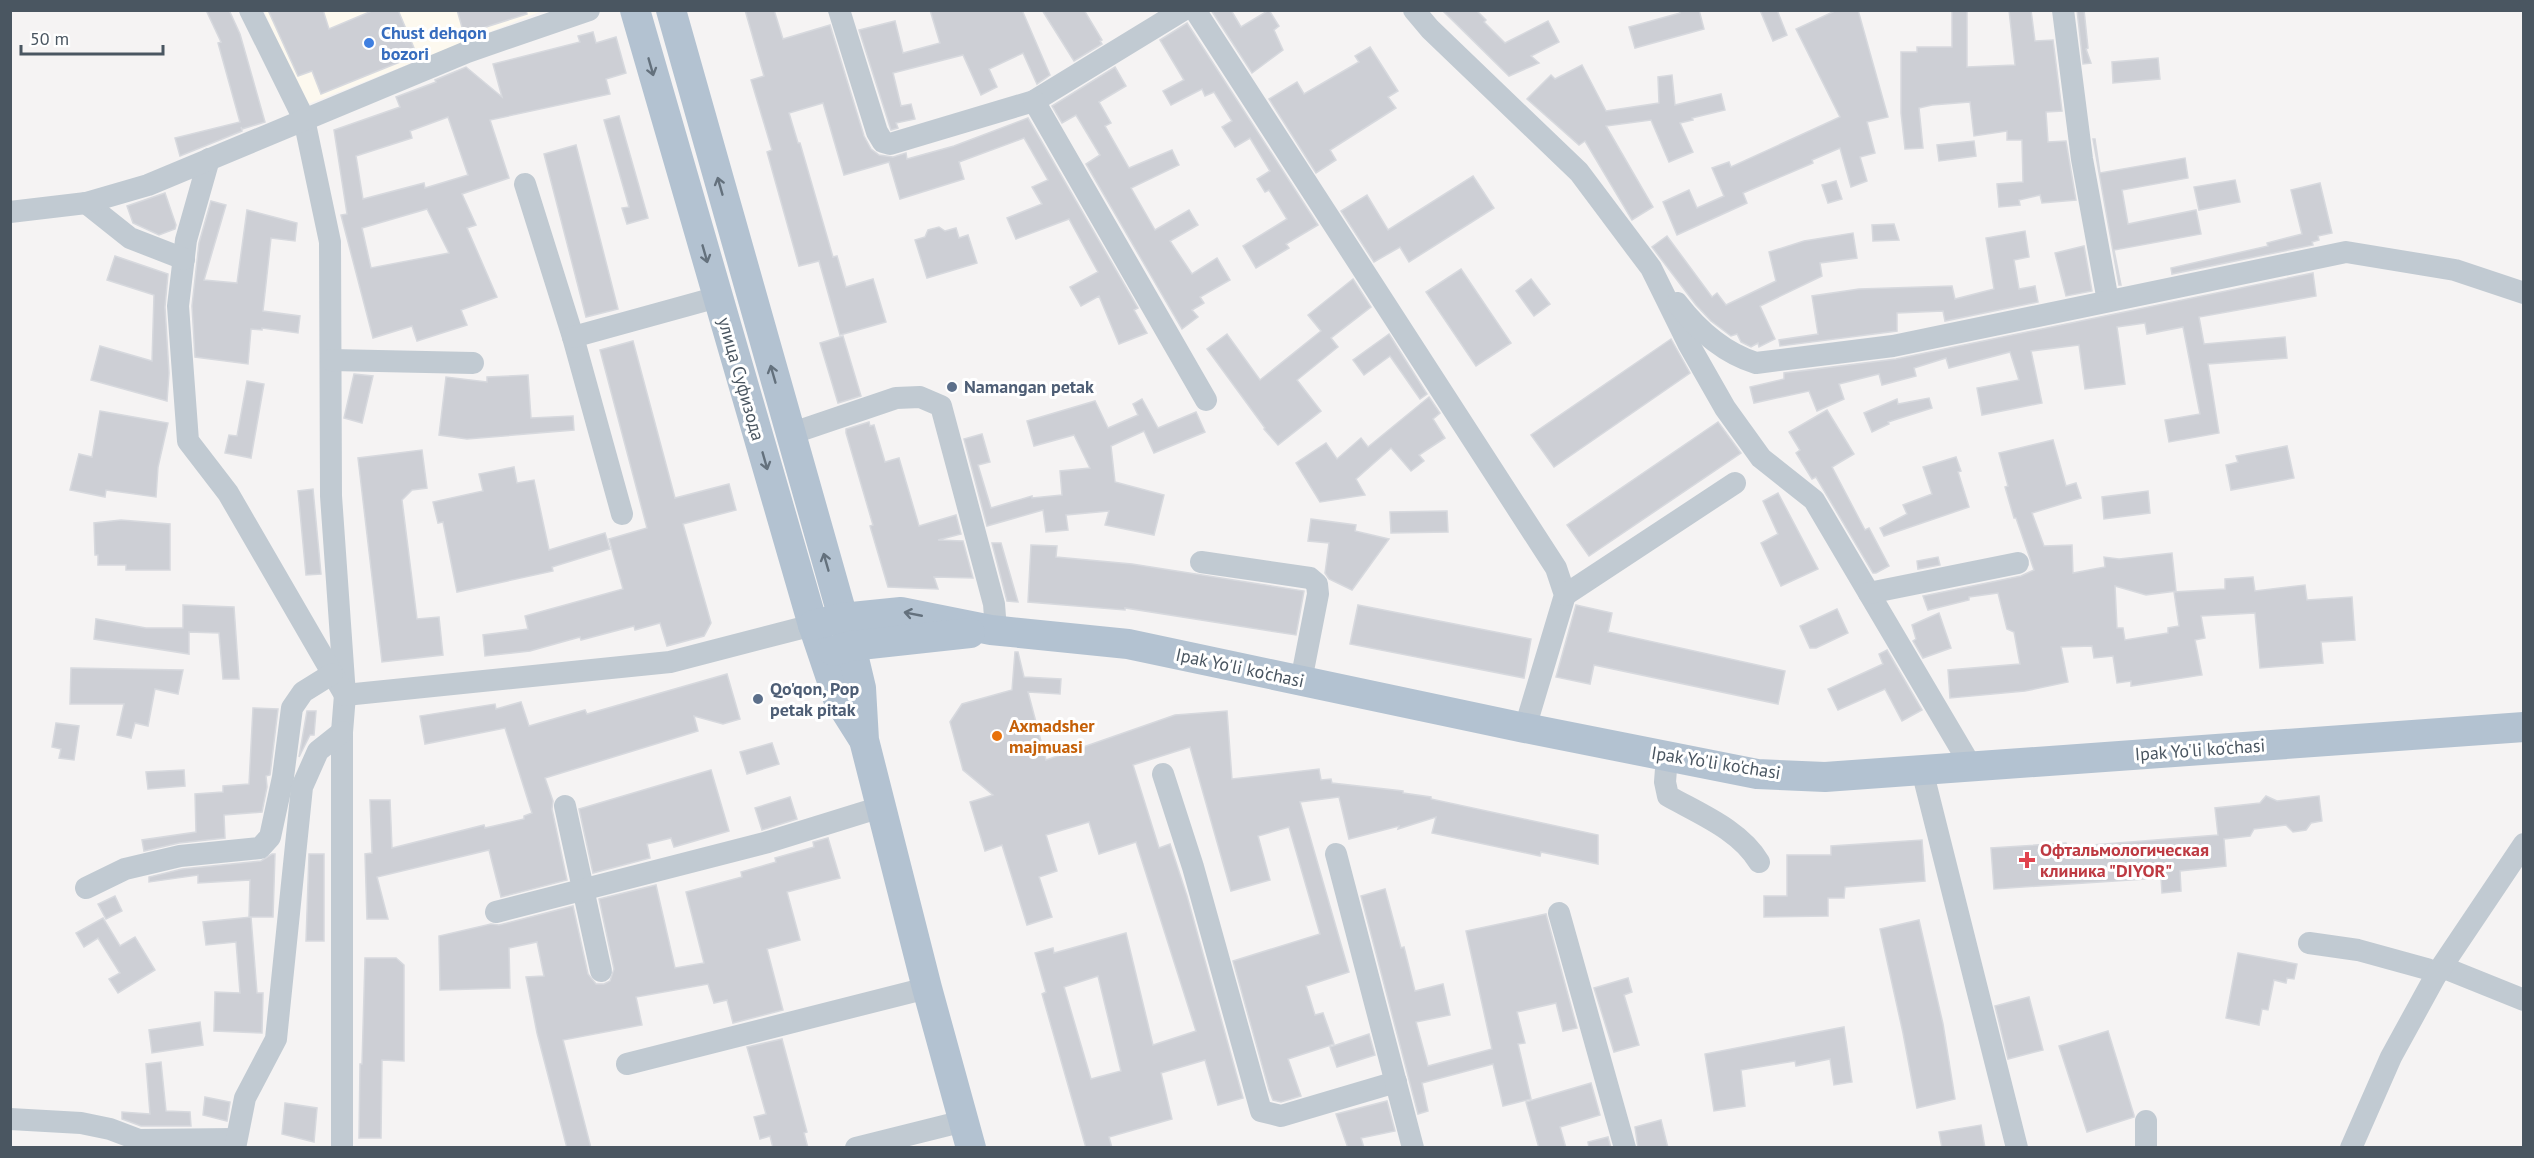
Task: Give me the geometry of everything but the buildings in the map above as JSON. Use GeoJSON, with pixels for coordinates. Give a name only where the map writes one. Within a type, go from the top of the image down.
{"type":"FeatureCollection","features":[{"type":"Feature","properties":{"kind":"main road","name":"улица Суфизода"},"geometry":{"type":"LineString","coordinates":[[635,10],[813,625],[838,699],[864,740]]}},
{"type":"Feature","properties":{"kind":"main road","name":"улица Суфизода"},"geometry":{"type":"LineString","coordinates":[[671,10],[851,646],[861,688],[864,740]]}},
{"type":"Feature","properties":{"kind":"main road","name":"Ipak Yo'li ko'chasi"},"geometry":{"type":"LineString","coordinates":[[813,625],[842,618],[901,612],[993,630],[1128,644],[1525,729],[1757,774],[1814,777],[2523,727]]}},
{"type":"Feature","properties":{"kind":"main road","name":"Ipak Yo'li ko'chasi"},"geometry":{"type":"LineString","coordinates":[[822,653],[851,646],[993,630]]}},
{"type":"Feature","properties":{"kind":"main road"},"geometry":{"type":"LineString","coordinates":[[864,740],[967,1134]]}},
{"type":"Feature","properties":{"kind":"street"},"geometry":{"type":"LineString","coordinates":[[250,10],[304,119],[330,242],[331,496],[345,695],[342,732],[342,1148]]}},
{"type":"Feature","properties":{"kind":"street"},"geometry":{"type":"LineString","coordinates":[[10,212],[86,203],[148,184],[467,52],[589,10]]}},
{"type":"Feature","properties":{"kind":"street"},"geometry":{"type":"LineString","coordinates":[[839,10],[877,132],[883,142],[890,144],[1034,100],[1183,10]]}},
{"type":"Feature","properties":{"kind":"street"},"geometry":{"type":"LineString","coordinates":[[1195,10],[1556,568],[1565,595],[1525,729]]}},
{"type":"Feature","properties":{"kind":"street"},"geometry":{"type":"LineString","coordinates":[[1414,10],[1430,30],[1579,172],[1686,314],[1719,346],[1756,363],[1893,346],[2346,252],[2455,270],[2523,293]]}},
{"type":"Feature","properties":{"kind":"street"},"geometry":{"type":"LineString","coordinates":[[2063,10],[2082,159],[2108,301]]}},
{"type":"Feature","properties":{"kind":"street"},"geometry":{"type":"LineString","coordinates":[[1034,100],[1206,400]]}},
{"type":"Feature","properties":{"kind":"street"},"geometry":{"type":"LineString","coordinates":[[209,159],[186,240],[178,306],[188,441],[228,493],[345,695]]}},
{"type":"Feature","properties":{"kind":"street"},"geometry":{"type":"LineString","coordinates":[[525,184],[573,337],[622,514]]}},
{"type":"Feature","properties":{"kind":"street"},"geometry":{"type":"LineString","coordinates":[[86,203],[130,238],[184,259]]}},
{"type":"Feature","properties":{"kind":"street"},"geometry":{"type":"LineString","coordinates":[[1651,268],[1688,343],[1725,408],[1761,458],[1814,500],[1971,766]]}},
{"type":"Feature","properties":{"kind":"street"},"geometry":{"type":"LineString","coordinates":[[573,337],[718,297]]}},
{"type":"Feature","properties":{"kind":"street"},"geometry":{"type":"LineString","coordinates":[[331,360],[472,363]]}},
{"type":"Feature","properties":{"kind":"street"},"geometry":{"type":"LineString","coordinates":[[790,434],[896,398],[920,397],[941,406],[994,604],[993,630]]}},
{"type":"Feature","properties":{"kind":"street"},"geometry":{"type":"LineString","coordinates":[[1565,595],[1735,483]]}},
{"type":"Feature","properties":{"kind":"street"},"geometry":{"type":"LineString","coordinates":[[1201,562],[1310,578],[1317,584],[1318,594],[1301,681]]}},
{"type":"Feature","properties":{"kind":"street"},"geometry":{"type":"LineString","coordinates":[[1869,593],[2018,563]]}},
{"type":"Feature","properties":{"kind":"street"},"geometry":{"type":"LineString","coordinates":[[345,695],[670,663],[813,625]]}},
{"type":"Feature","properties":{"kind":"street"},"geometry":{"type":"LineString","coordinates":[[86,888],[125,869],[169,858],[260,848],[270,837],[283,777],[292,708],[303,692],[332,674]]}},
{"type":"Feature","properties":{"kind":"street"},"geometry":{"type":"LineString","coordinates":[[10,1119],[81,1124],[110,1130],[139,1140],[235,1143],[245,1098],[276,1040],[302,787],[318,751],[342,732]]}},
{"type":"Feature","properties":{"kind":"street"},"geometry":{"type":"LineString","coordinates":[[1667,756],[1665,782],[1668,796],[1725,829],[1751,848],[1759,862]]}},
{"type":"Feature","properties":{"kind":"street"},"geometry":{"type":"LineString","coordinates":[[1922,770],[2017,1148]]}},
{"type":"Feature","properties":{"kind":"street"},"geometry":{"type":"LineString","coordinates":[[1163,774],[1193,867],[1261,1111],[1281,1116],[1396,1082]]}},
{"type":"Feature","properties":{"kind":"street"},"geometry":{"type":"LineString","coordinates":[[565,806],[601,971]]}},
{"type":"Feature","properties":{"kind":"street"},"geometry":{"type":"LineString","coordinates":[[496,912],[768,842],[881,807]]}},
{"type":"Feature","properties":{"kind":"street"},"geometry":{"type":"LineString","coordinates":[[2351,1148],[2391,1058],[2439,971],[2523,844]]}},
{"type":"Feature","properties":{"kind":"street"},"geometry":{"type":"LineString","coordinates":[[1336,854],[1413,1148]]}},
{"type":"Feature","properties":{"kind":"street"},"geometry":{"type":"LineString","coordinates":[[1558,914],[1625,1148]]}},
{"type":"Feature","properties":{"kind":"street"},"geometry":{"type":"LineString","coordinates":[[2309,943],[2358,950],[2439,971],[2523,1000]]}},
{"type":"Feature","properties":{"kind":"street"},"geometry":{"type":"LineString","coordinates":[[627,1064],[927,988]]}},
{"type":"Feature","properties":{"kind":"street"},"geometry":{"type":"LineString","coordinates":[[2146,1121],[2146,1148]]}},
{"type":"Feature","properties":{"kind":"street"},"geometry":{"type":"LineString","coordinates":[[856,1148],[967,1134]]}},
{"type":"Feature","properties":{"kind":"shaded area","name":"Chust dehqon bozori"},"geometry":{"type":"Polygon","coordinates":[[[264,11],[542,11],[306,105],[264,11]]]}},
{"type":"Feature","properties":{"kind":"place","name":"Chust dehqon bozori"},"geometry":{"type":"Point","coordinates":[369,43]}},
{"type":"Feature","properties":{"kind":"place","name":"Namangan petak"},"geometry":{"type":"Point","coordinates":[952,387]}},
{"type":"Feature","properties":{"kind":"place","name":"Qo'qon, Pop petak pitak"},"geometry":{"type":"Point","coordinates":[758,699]}},
{"type":"Feature","properties":{"kind":"place","name":"Axmadsher majmuasi"},"geometry":{"type":"Point","coordinates":[997,736]}},
{"type":"Feature","properties":{"kind":"place","name":"Офтальмологическая клиника \"DIYOR\""},"geometry":{"type":"Point","coordinates":[2027,860]}}]}
